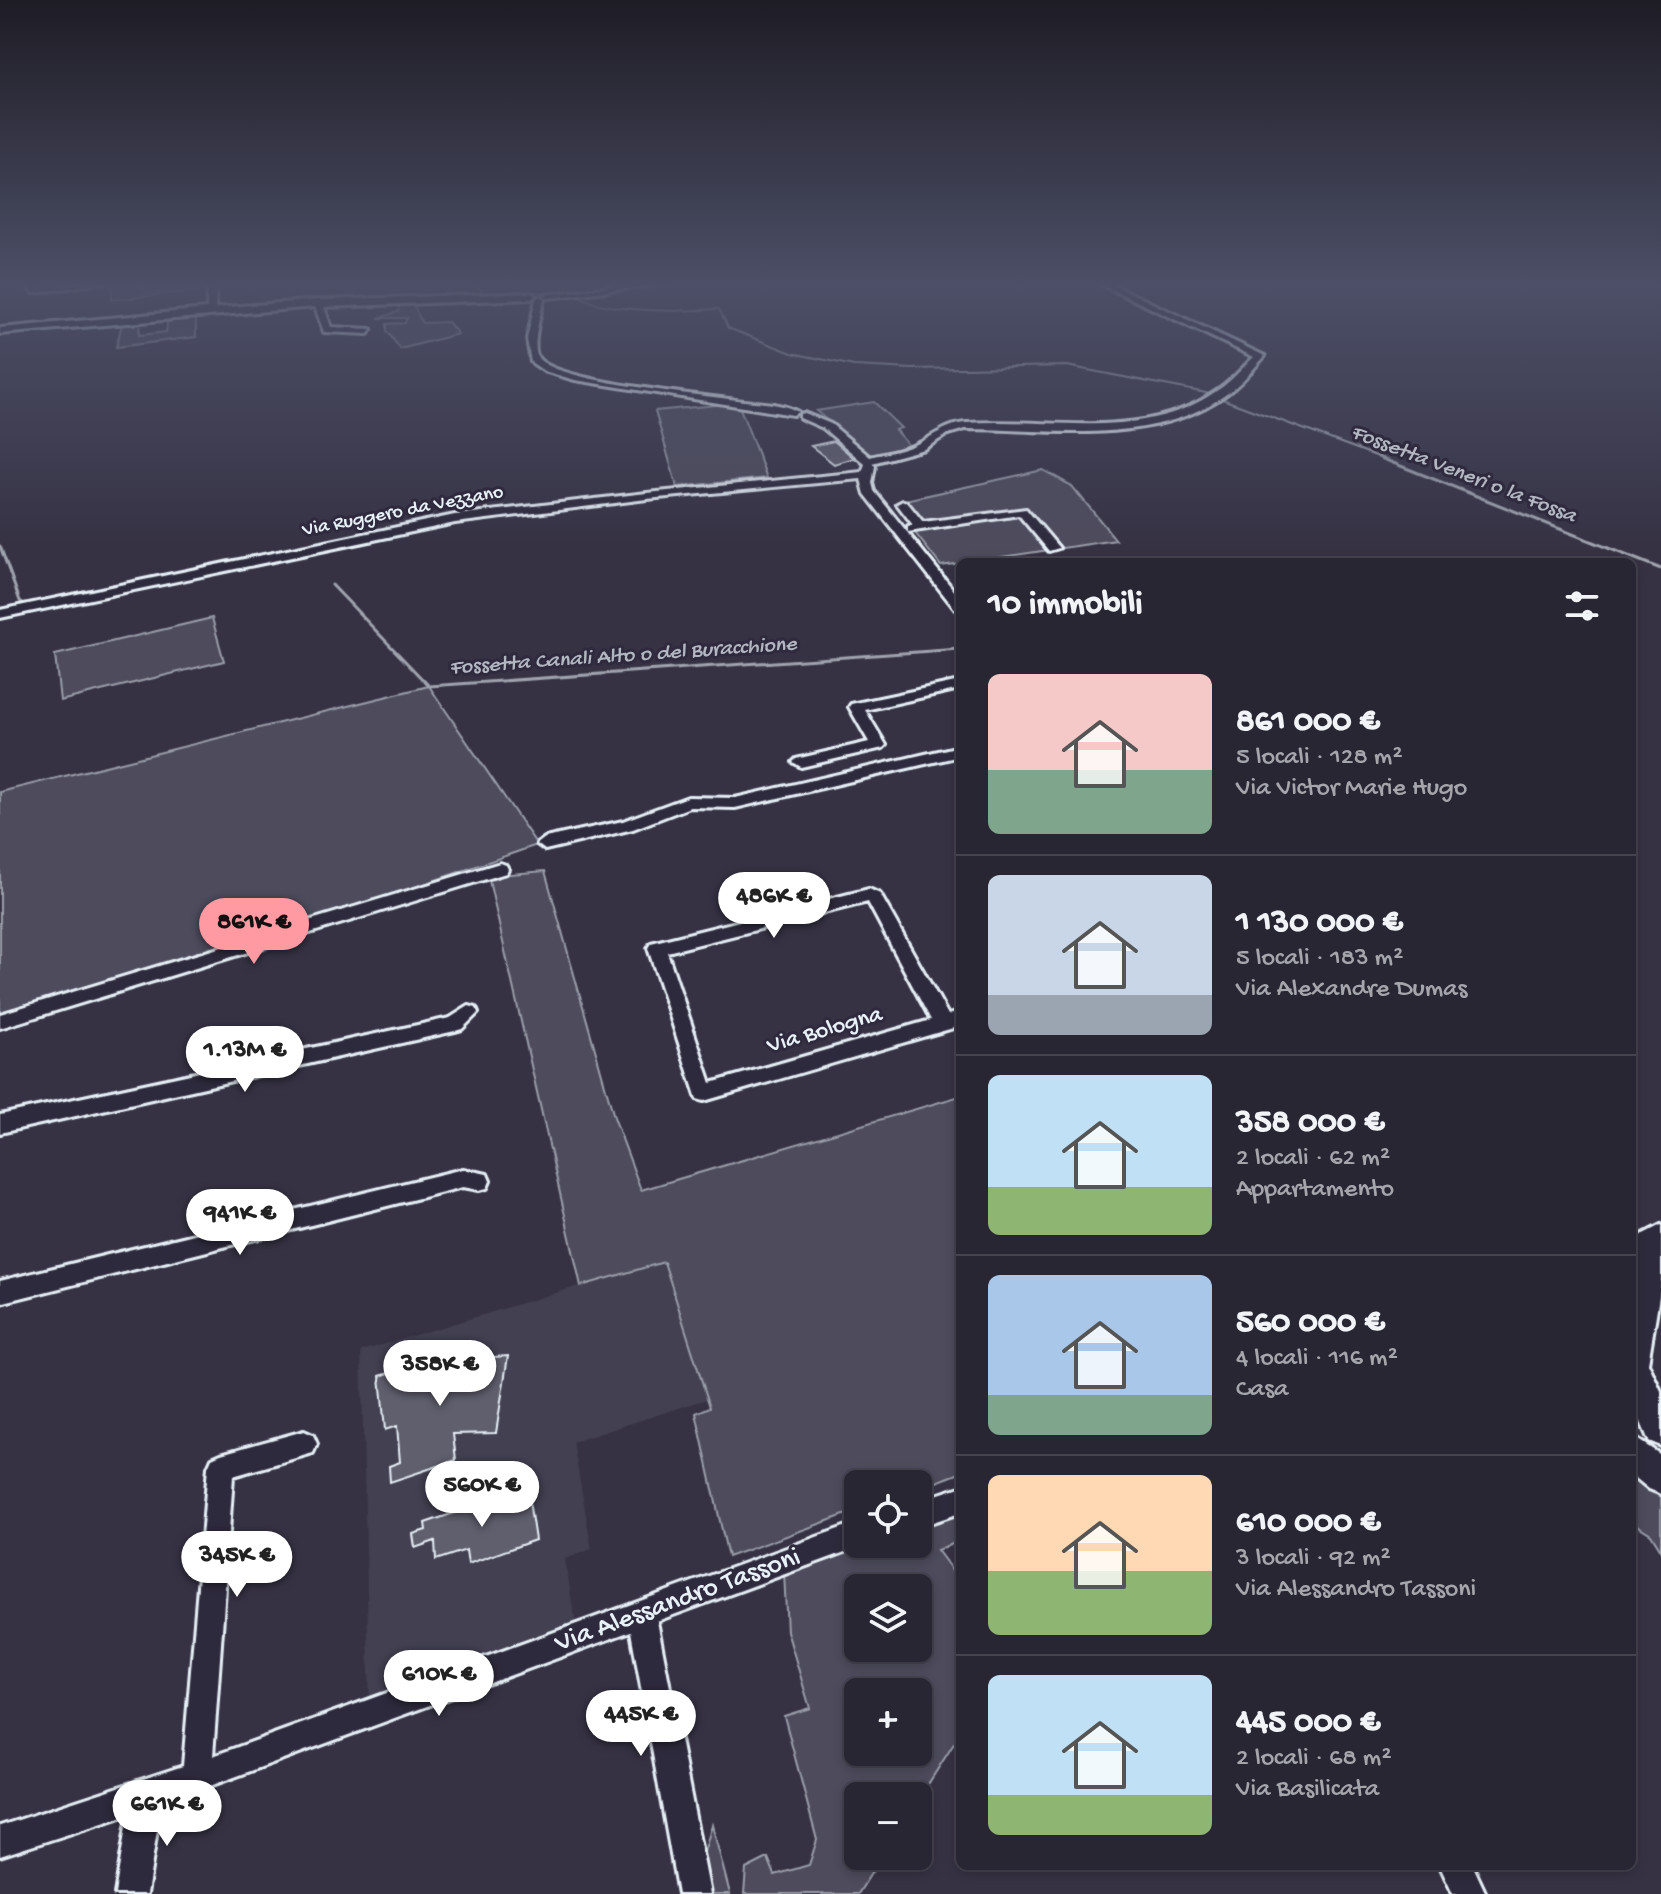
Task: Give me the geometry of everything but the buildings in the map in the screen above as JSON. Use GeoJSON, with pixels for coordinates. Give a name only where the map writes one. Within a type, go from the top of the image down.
{"type":"FeatureCollection","features":[{"type":"Feature","properties":{"kind":"main road"},"geometry":{"type":"LineString","coordinates":[[1636,1254],[1661,1238]]}},
{"type":"Feature","properties":{"kind":"main road"},"geometry":{"type":"LineString","coordinates":[[1636,1335],[1642,1292],[1661,1255]]}},
{"type":"Feature","properties":{"kind":"main road"},"geometry":{"type":"LineString","coordinates":[[1636,1367],[1661,1429]]}},
{"type":"Feature","properties":{"kind":"main road"},"geometry":{"type":"LineString","coordinates":[[1636,1456],[1661,1477]]}},
{"type":"Feature","properties":{"kind":"street"},"geometry":{"type":"LineString","coordinates":[[549,370],[582,380],[801,413],[827,426],[868,468],[869,492],[956,601]]}},
{"type":"Feature","properties":{"kind":"street","name":"Via Ruggero da Vezzano"},"geometry":{"type":"LineString","coordinates":[[0,614],[429,523],[868,468],[920,447],[944,432],[965,426],[1119,427],[1154,420],[1221,394],[1245,370]]}},
{"type":"Feature","properties":{"kind":"street"},"geometry":{"type":"LineString","coordinates":[[903,504],[920,526]]}},
{"type":"Feature","properties":{"kind":"street"},"geometry":{"type":"LineString","coordinates":[[901,532],[920,526],[1022,511],[1053,548]]}},
{"type":"Feature","properties":{"kind":"street"},"geometry":{"type":"LineString","coordinates":[[801,762],[878,745],[856,707],[956,686]]}},
{"type":"Feature","properties":{"kind":"street"},"geometry":{"type":"LineString","coordinates":[[545,844],[627,825],[688,802],[735,803],[956,752]]}},
{"type":"Feature","properties":{"kind":"street"},"geometry":{"type":"LineString","coordinates":[[0,1021],[500,869]]}},
{"type":"Feature","properties":{"kind":"street","name":"Via Bologna"},"geometry":{"type":"LineString","coordinates":[[869,895],[874,898],[951,1022],[704,1093],[657,948],[869,895]]}},
{"type":"Feature","properties":{"kind":"street"},"geometry":{"type":"LineString","coordinates":[[0,1124],[455,1024],[469,1013]]}},
{"type":"Feature","properties":{"kind":"street"},"geometry":{"type":"LineString","coordinates":[[0,1292],[463,1178],[479,1181]]}},
{"type":"Feature","properties":{"kind":"street"},"geometry":{"type":"LineString","coordinates":[[197,1776],[221,1467],[304,1444]]}},
{"type":"Feature","properties":{"kind":"street"},"geometry":{"type":"LineString","coordinates":[[932,1509],[956,1501]]}},
{"type":"Feature","properties":{"kind":"street","name":"Via Alessandro Tassoni"},"geometry":{"type":"LineString","coordinates":[[0,1841],[197,1776],[844,1540]]}},
{"type":"Feature","properties":{"kind":"street"},"geometry":{"type":"LineString","coordinates":[[642,1613],[694,1894]]}},
{"type":"Feature","properties":{"kind":"street"},"geometry":{"type":"LineString","coordinates":[[131,1894],[147,1793]]}},
{"type":"Feature","properties":{"kind":"street"},"geometry":{"type":"LineString","coordinates":[[1458,1870],[1470,1894]]}},
{"type":"Feature","properties":{"kind":"shaded area"},"geometry":{"type":"Polygon","coordinates":[[[874,402],[901,428],[895,430],[911,448],[868,455],[816,411],[874,402]]]}},
{"type":"Feature","properties":{"kind":"shaded area"},"geometry":{"type":"Polygon","coordinates":[[[738,403],[767,478],[677,487],[655,411],[738,403]]]}},
{"type":"Feature","properties":{"kind":"shaded area"},"geometry":{"type":"Polygon","coordinates":[[[1043,470],[1072,486],[1116,540],[995,558],[956,558],[956,564],[941,566],[912,529],[920,526],[901,501],[1043,470]]]}},
{"type":"Feature","properties":{"kind":"shaded area"},"geometry":{"type":"Polygon","coordinates":[[[212,618],[224,661],[60,701],[55,655],[212,618]]]}},
{"type":"Feature","properties":{"kind":"shaded area"},"geometry":{"type":"Polygon","coordinates":[[[429,686],[537,845],[392,895],[0,1016],[0,792],[429,686]]]}},
{"type":"Feature","properties":{"kind":"shaded area"},"geometry":{"type":"Polygon","coordinates":[[[545,871],[614,1117],[641,1190],[956,1097],[956,1475],[932,1484],[932,1470],[844,1470],[844,1515],[728,1557],[696,1413],[710,1407],[664,1262],[581,1286],[488,876],[545,871]]]}},
{"type":"Feature","properties":{"kind":"shaded area"},"geometry":{"type":"Polygon","coordinates":[[[663,1261],[707,1399],[573,1442],[592,1549],[565,1559],[578,1638],[370,1713],[361,1351],[663,1261]]]}},
{"type":"Feature","properties":{"kind":"shaded area"},"geometry":{"type":"Polygon","coordinates":[[[1636,1472],[1661,1496],[1661,1550],[1651,1534],[1636,1525],[1636,1472]]]}},
{"type":"Feature","properties":{"kind":"shaded area"},"geometry":{"type":"Polygon","coordinates":[[[956,1515],[956,1543],[937,1550],[956,1580],[956,1740],[929,1782],[844,1782],[844,1870],[873,1870],[858,1894],[744,1894],[746,1869],[768,1858],[775,1875],[809,1865],[817,1840],[784,1716],[810,1708],[787,1631],[784,1572],[844,1552],[844,1558],[932,1558],[932,1523],[956,1515]]]}},
{"type":"Feature","properties":{"kind":"shaded area"},"geometry":{"type":"Polygon","coordinates":[[[712,1825],[730,1894],[703,1894],[699,1869],[712,1825]]]}},
{"type":"Feature","properties":{"kind":"waterway","name":"Fossetta Veneri o la Fossa"},"geometry":{"type":"LineString","coordinates":[[1090,370],[1206,393],[1384,459]]}},
{"type":"Feature","properties":{"kind":"waterway","name":"Fossetta Veneri o la Fossa"},"geometry":{"type":"LineString","coordinates":[[1378,457],[1633,558]]}},
{"type":"Feature","properties":{"kind":"waterway","name":"Fossetta Canali Alto o del Buracchione"},"geometry":{"type":"LineString","coordinates":[[0,546],[20,601],[25,605]]}},
{"type":"Feature","properties":{"kind":"waterway","name":"Fossetta Veneri o la Fossa"},"geometry":{"type":"LineString","coordinates":[[1636,559],[1661,569]]}},
{"type":"Feature","properties":{"kind":"waterway","name":"Fossetta Canali Alto o del Buracchione"},"geometry":{"type":"LineString","coordinates":[[332,585],[429,686],[956,649]]}}]}
